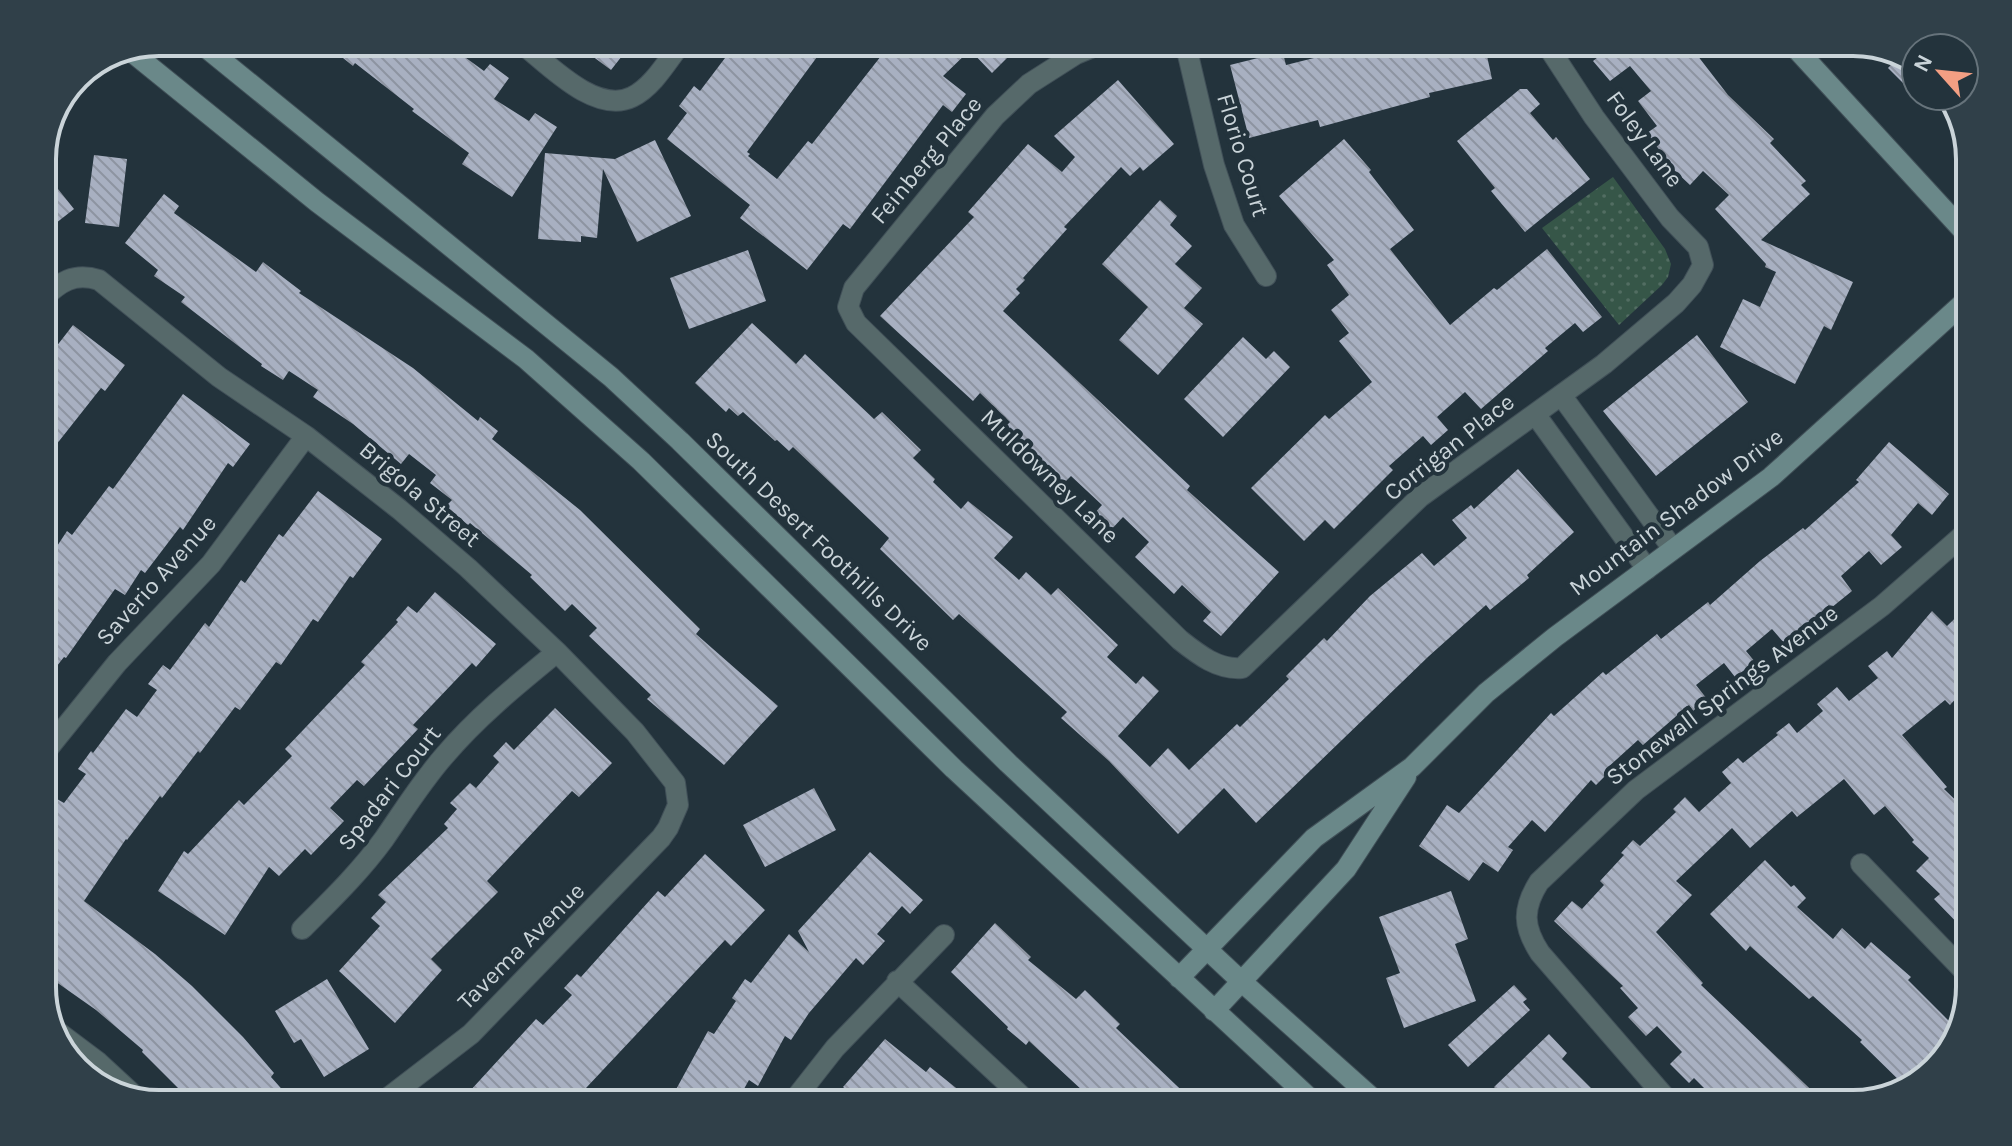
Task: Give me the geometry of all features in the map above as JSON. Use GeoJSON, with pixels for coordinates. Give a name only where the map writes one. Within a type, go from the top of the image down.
{"type":"FeatureCollection","features":[{"type":"Feature","properties":{"kind":"main road","name":"South Desert Foothills Drive"},"geometry":{"type":"LineString","coordinates":[[216,56],[611,377],[1008,763],[1241,981],[1363,1090]]}},
{"type":"Feature","properties":{"kind":"main road"},"geometry":{"type":"LineString","coordinates":[[1803,56],[1956,223]]}},
{"type":"Feature","properties":{"kind":"main road"},"geometry":{"type":"LineString","coordinates":[[139,58],[317,202],[526,359],[662,482],[976,790],[1301,1090]]}},
{"type":"Feature","properties":{"kind":"main road","name":"Mountain Shadow Drive"},"geometry":{"type":"LineString","coordinates":[[1179,978],[1314,838],[1412,767],[1518,666],[1771,477],[1956,310]]}},
{"type":"Feature","properties":{"kind":"main road","name":"Mountain Shadow Drive"},"geometry":{"type":"LineString","coordinates":[[1214,1011],[1346,869],[1412,767]]}},
{"type":"Feature","properties":{"kind":"street"},"geometry":{"type":"LineString","coordinates":[[538,56],[580,90],[614,101],[632,97],[650,83],[671,56]]}},
{"type":"Feature","properties":{"kind":"street","name":"Feinberg Place"},"geometry":{"type":"LineString","coordinates":[[848,307],[854,288],[995,116],[1029,84],[1073,56]]}},
{"type":"Feature","properties":{"kind":"street","name":"Florio Court"},"geometry":{"type":"LineString","coordinates":[[1188,56],[1214,165],[1234,225],[1266,276]]}},
{"type":"Feature","properties":{"kind":"street","name":"Foley Lane"},"geometry":{"type":"LineString","coordinates":[[1554,56],[1594,117],[1683,233],[1698,247],[1703,265]]}},
{"type":"Feature","properties":{"kind":"street","name":"Corrigan Place"},"geometry":{"type":"LineString","coordinates":[[1227,669],[1242,668],[1420,497],[1604,364],[1676,303],[1692,285],[1703,265]]}},
{"type":"Feature","properties":{"kind":"street","name":"Brigola Street"},"geometry":{"type":"LineString","coordinates":[[56,286],[78,276],[99,280],[233,388],[306,436],[444,547],[557,652],[635,732],[675,783],[678,805]]}},
{"type":"Feature","properties":{"kind":"street","name":"Muldowney Lane"},"geometry":{"type":"LineString","coordinates":[[848,307],[856,323],[1180,640],[1199,655],[1227,669]]}},
{"type":"Feature","properties":{"kind":"street"},"geometry":{"type":"LineString","coordinates":[[1561,395],[1673,549]]}},
{"type":"Feature","properties":{"kind":"street"},"geometry":{"type":"LineString","coordinates":[[1535,414],[1647,569]]}},
{"type":"Feature","properties":{"kind":"street","name":"Saverio Avenue"},"geometry":{"type":"LineString","coordinates":[[56,739],[117,663],[211,564],[306,436]]}},
{"type":"Feature","properties":{"kind":"street","name":"Stonewall Springs Avenue"},"geometry":{"type":"LineString","coordinates":[[1659,1090],[1540,953],[1528,935],[1526,914],[1530,897],[1539,882],[1636,790],[1882,606],[1956,541]]}},
{"type":"Feature","properties":{"kind":"street","name":"Spadari Court"},"geometry":{"type":"LineString","coordinates":[[302,929],[362,866],[428,775],[461,736],[557,652]]}},
{"type":"Feature","properties":{"kind":"street","name":"Tavema Avenue"},"geometry":{"type":"LineString","coordinates":[[398,1090],[471,1034],[661,838],[678,805]]}},
{"type":"Feature","properties":{"kind":"street"},"geometry":{"type":"LineString","coordinates":[[1861,864],[1956,962]]}},
{"type":"Feature","properties":{"kind":"street"},"geometry":{"type":"LineString","coordinates":[[802,1090],[835,1048],[944,935]]}},
{"type":"Feature","properties":{"kind":"street"},"geometry":{"type":"LineString","coordinates":[[897,981],[1015,1090]]}},
{"type":"Feature","properties":{"kind":"street"},"geometry":{"type":"LineString","coordinates":[[72,1043],[121,1082]]}},
{"type":"Feature","properties":{"kind":"green space"},"geometry":{"type":"Polygon","coordinates":[[[1613,177],[1665,249],[1671,264],[1662,285],[1619,325],[1542,228],[1613,177]]]}},
{"type":"Feature","properties":{"kind":"building"},"geometry":{"type":"Polygon","coordinates":[[[340,56],[463,56],[484,71],[490,64],[509,78],[494,99],[529,121],[535,113],[557,127],[512,197],[462,164],[469,153],[355,63],[353,66],[340,56]]]}},
{"type":"Feature","properties":{"kind":"building"},"geometry":{"type":"Polygon","coordinates":[[[592,56],[622,56],[611,70],[592,56]]]}},
{"type":"Feature","properties":{"kind":"building"},"geometry":{"type":"Polygon","coordinates":[[[722,56],[818,56],[747,152],[777,179],[808,141],[812,144],[881,56],[964,56],[943,76],[966,94],[952,112],[943,105],[850,229],[843,224],[807,270],[740,218],[750,205],[667,139],[687,113],[679,106],[694,86],[700,91],[725,58],[722,56]]]}},
{"type":"Feature","properties":{"kind":"building"},"geometry":{"type":"Polygon","coordinates":[[[976,56],[1009,56],[992,73],[976,56]]]}},
{"type":"Feature","properties":{"kind":"building"},"geometry":{"type":"Polygon","coordinates":[[[1284,56],[1286,65],[1322,56],[1487,56],[1492,79],[1429,93],[1430,97],[1320,127],[1318,120],[1249,138],[1230,65],[1262,57],[1284,56]]]}},
{"type":"Feature","properties":{"kind":"building"},"geometry":{"type":"Polygon","coordinates":[[[1599,56],[1698,56],[1728,95],[1774,139],[1770,143],[1806,181],[1801,185],[1810,194],[1761,240],[1853,282],[1831,330],[1824,326],[1795,384],[1720,347],[1743,299],[1760,307],[1776,272],[1765,267],[1766,264],[1715,209],[1729,195],[1703,171],[1690,185],[1674,170],[1647,133],[1657,126],[1638,101],[1651,91],[1630,66],[1610,81],[1593,61],[1599,56]]]}},
{"type":"Feature","properties":{"kind":"building"},"geometry":{"type":"Polygon","coordinates":[[[1892,64],[1900,68],[1900,80],[1888,68],[1892,64]]]}},
{"type":"Feature","properties":{"kind":"building"},"geometry":{"type":"Polygon","coordinates":[[[1118,80],[1174,144],[1143,171],[1140,167],[1130,176],[1121,167],[1064,227],[1067,229],[1023,278],[1025,280],[1016,289],[1020,293],[1003,311],[1190,486],[1187,490],[1279,572],[1221,636],[1203,621],[1211,612],[1182,585],[1174,594],[1135,557],[1149,542],[1123,517],[1109,532],[1092,516],[1102,505],[1071,476],[1063,484],[1005,427],[1010,422],[980,393],[973,401],[880,316],[974,217],[968,212],[1028,144],[1062,172],[1075,157],[1054,136],[1118,80]]]}},
{"type":"Feature","properties":{"kind":"building"},"geometry":{"type":"Polygon","coordinates":[[[1520,89],[1527,89],[1540,104],[1530,113],[1553,140],[1556,137],[1590,179],[1525,232],[1491,191],[1495,188],[1457,141],[1520,89]]]}},
{"type":"Feature","properties":{"kind":"building"},"geometry":{"type":"Polygon","coordinates":[[[1344,139],[1371,170],[1369,172],[1414,230],[1390,249],[1450,325],[1547,249],[1602,317],[1583,332],[1575,323],[1545,348],[1548,351],[1481,409],[1465,392],[1437,417],[1448,430],[1431,445],[1423,436],[1389,466],[1393,470],[1334,529],[1325,520],[1304,541],[1251,488],[1325,415],[1329,419],[1372,382],[1339,341],[1349,333],[1331,310],[1349,295],[1327,265],[1334,260],[1279,196],[1344,139]]]}},
{"type":"Feature","properties":{"kind":"building"},"geometry":{"type":"Polygon","coordinates":[[[655,140],[691,216],[637,242],[603,169],[597,238],[581,236],[581,242],[538,239],[545,153],[615,159],[655,140]]]}},
{"type":"Feature","properties":{"kind":"building"},"geometry":{"type":"Polygon","coordinates":[[[94,155],[127,159],[119,227],[85,223],[94,155]]]}},
{"type":"Feature","properties":{"kind":"building"},"geometry":{"type":"Polygon","coordinates":[[[56,186],[74,209],[56,223],[56,186]]]}},
{"type":"Feature","properties":{"kind":"building"},"geometry":{"type":"Polygon","coordinates":[[[164,194],[179,206],[174,213],[256,272],[263,262],[301,291],[299,293],[413,368],[478,421],[480,417],[498,431],[492,439],[580,510],[700,629],[696,634],[778,706],[724,765],[647,699],[651,695],[589,636],[597,628],[572,604],[565,611],[530,577],[532,575],[446,506],[452,500],[430,483],[436,475],[409,454],[401,464],[353,424],[313,397],[318,390],[289,371],[283,380],[261,366],[181,302],[185,297],[154,276],[158,270],[125,243],[164,194]]]}},
{"type":"Feature","properties":{"kind":"building"},"geometry":{"type":"Polygon","coordinates":[[[1160,200],[1177,216],[1170,225],[1192,246],[1175,264],[1202,288],[1184,308],[1203,324],[1158,375],[1119,340],[1148,307],[1102,264],[1160,200]]]}},
{"type":"Feature","properties":{"kind":"building"},"geometry":{"type":"Polygon","coordinates":[[[748,250],[766,301],[689,329],[670,278],[748,250]]]}},
{"type":"Feature","properties":{"kind":"building"},"geometry":{"type":"Polygon","coordinates":[[[752,323],[796,364],[805,354],[874,419],[882,412],[921,450],[913,458],[961,509],[968,501],[1013,537],[994,558],[1019,580],[1026,572],[1051,595],[1058,588],[1118,645],[1107,657],[1136,684],[1143,676],[1159,691],[1118,736],[1150,767],[1168,748],[1189,770],[1237,724],[1240,727],[1289,679],[1286,676],[1324,638],[1327,641],[1370,596],[1422,553],[1434,566],[1467,538],[1452,520],[1471,505],[1474,509],[1518,469],[1574,532],[1527,575],[1529,578],[1490,610],[1486,605],[1429,656],[1256,823],[1224,788],[1178,834],[1109,761],[1061,718],[1067,712],[959,614],[953,620],[880,549],[889,538],[793,447],[789,451],[743,412],[738,416],[729,408],[726,412],[695,383],[752,323]]]}},
{"type":"Feature","properties":{"kind":"building"},"geometry":{"type":"Polygon","coordinates":[[[73,325],[125,365],[105,391],[101,388],[56,445],[56,347],[73,325]]]}},
{"type":"Feature","properties":{"kind":"building"},"geometry":{"type":"Polygon","coordinates":[[[1697,335],[1748,402],[1656,476],[1603,411],[1697,335]]]}},
{"type":"Feature","properties":{"kind":"building"},"geometry":{"type":"Polygon","coordinates":[[[1243,337],[1266,359],[1274,351],[1290,367],[1223,437],[1184,399],[1243,337]]]}},
{"type":"Feature","properties":{"kind":"building"},"geometry":{"type":"Polygon","coordinates":[[[183,394],[250,444],[233,467],[228,463],[183,530],[180,527],[145,573],[141,570],[125,595],[115,589],[66,658],[56,667],[56,548],[67,531],[72,535],[109,486],[113,489],[183,394]]]}},
{"type":"Feature","properties":{"kind":"building"},"geometry":{"type":"Polygon","coordinates":[[[1889,442],[1949,494],[1932,515],[1918,503],[1891,535],[1902,547],[1881,565],[1869,551],[1841,576],[1852,591],[1831,608],[1829,605],[1785,644],[1772,629],[1746,651],[1755,662],[1735,677],[1724,663],[1696,685],[1707,699],[1693,711],[1689,705],[1643,745],[1638,740],[1606,769],[1609,772],[1596,785],[1591,780],[1545,832],[1532,820],[1508,847],[1513,850],[1498,872],[1483,862],[1469,881],[1419,846],[1447,805],[1459,813],[1551,713],[1554,716],[1603,672],[1606,675],[1657,634],[1661,639],[1708,602],[1710,605],[1760,561],[1803,528],[1805,530],[1859,482],[1856,480],[1889,442]]]}},
{"type":"Feature","properties":{"kind":"building"},"geometry":{"type":"Polygon","coordinates":[[[318,491],[382,539],[353,578],[350,576],[318,622],[313,619],[281,665],[276,662],[240,710],[235,707],[200,753],[198,751],[162,798],[160,796],[84,901],[192,986],[243,1037],[274,1073],[271,1077],[283,1090],[180,1090],[143,1050],[96,1010],[56,982],[56,800],[64,803],[86,774],[78,769],[91,751],[93,753],[126,709],[137,717],[157,690],[148,684],[163,665],[170,670],[205,623],[209,627],[241,580],[245,583],[279,534],[283,537],[318,491]]]}},
{"type":"Feature","properties":{"kind":"building"},"geometry":{"type":"Polygon","coordinates":[[[435,592],[496,644],[476,667],[472,663],[413,725],[418,729],[364,786],[357,780],[330,808],[344,821],[311,855],[305,849],[279,876],[269,867],[225,935],[158,891],[184,851],[188,854],[239,800],[244,805],[292,756],[285,749],[365,665],[361,662],[398,622],[396,620],[408,606],[417,613],[435,592]]]}},
{"type":"Feature","properties":{"kind":"building"},"geometry":{"type":"Polygon","coordinates":[[[1932,611],[1947,626],[1956,617],[1956,698],[1950,705],[1945,700],[1902,735],[1956,801],[1956,922],[1934,899],[1940,894],[1916,871],[1929,858],[1912,842],[1914,840],[1885,806],[1874,815],[1844,779],[1797,817],[1792,811],[1750,848],[1732,828],[1676,881],[1692,895],[1656,932],[1703,983],[1701,985],[1811,1090],[1706,1090],[1694,1078],[1689,1083],[1670,1064],[1682,1052],[1657,1026],[1646,1036],[1628,1017],[1638,1008],[1620,988],[1623,986],[1554,921],[1572,901],[1582,909],[1604,885],[1600,881],[1624,855],[1621,853],[1633,840],[1640,846],[1676,812],[1673,809],[1685,797],[1699,812],[1731,783],[1722,772],[1738,758],[1743,763],[1789,723],[1797,733],[1823,711],[1817,704],[1837,687],[1849,701],[1878,678],[1868,666],[1887,651],[1892,658],[1932,611]]]}},
{"type":"Feature","properties":{"kind":"building"},"geometry":{"type":"Polygon","coordinates":[[[555,708],[612,763],[579,797],[572,791],[487,881],[498,892],[431,959],[442,970],[395,1023],[339,971],[380,926],[371,918],[386,902],[378,895],[448,828],[444,824],[457,809],[450,803],[470,783],[476,788],[499,762],[493,756],[506,742],[514,750],[555,708]]]}},
{"type":"Feature","properties":{"kind":"building"},"geometry":{"type":"Polygon","coordinates":[[[814,788],[836,830],[765,867],[743,825],[814,788]]]}},
{"type":"Feature","properties":{"kind":"building"},"geometry":{"type":"Polygon","coordinates":[[[870,852],[923,900],[910,914],[902,906],[877,934],[885,941],[863,965],[856,958],[809,1013],[791,1040],[785,1036],[758,1086],[749,1080],[743,1090],[676,1090],[708,1031],[714,1034],[736,1001],[732,998],[745,979],[751,983],[789,934],[809,952],[798,931],[870,852]]]}},
{"type":"Feature","properties":{"kind":"building"},"geometry":{"type":"Polygon","coordinates":[[[705,854],[765,910],[731,946],[725,940],[584,1090],[471,1090],[536,1019],[543,1025],[572,995],[564,988],[577,974],[581,977],[658,891],[665,897],[705,854]]]}},
{"type":"Feature","properties":{"kind":"building"},"geometry":{"type":"Polygon","coordinates":[[[1765,860],[1806,898],[1797,907],[1833,939],[1842,928],[1865,949],[1871,942],[1911,977],[1908,980],[1949,1021],[1942,1038],[1926,1060],[1898,1079],[1860,1042],[1862,1040],[1813,996],[1809,999],[1750,946],[1746,951],[1710,914],[1765,860]]]}},
{"type":"Feature","properties":{"kind":"building"},"geometry":{"type":"Polygon","coordinates":[[[1451,891],[1468,939],[1455,944],[1476,1001],[1404,1028],[1386,978],[1400,973],[1379,917],[1451,891]]]}},
{"type":"Feature","properties":{"kind":"building"},"geometry":{"type":"Polygon","coordinates":[[[995,923],[1031,957],[1028,960],[1076,999],[1085,990],[1120,1024],[1116,1028],[1181,1090],[1082,1090],[1029,1041],[1026,1045],[1007,1029],[951,972],[995,923]]]}},
{"type":"Feature","properties":{"kind":"building"},"geometry":{"type":"Polygon","coordinates":[[[327,979],[369,1049],[324,1077],[301,1039],[294,1043],[275,1011],[327,979]]]}},
{"type":"Feature","properties":{"kind":"building"},"geometry":{"type":"Polygon","coordinates":[[[1514,985],[1527,999],[1523,1002],[1530,1010],[1468,1067],[1448,1045],[1514,985]]]}},
{"type":"Feature","properties":{"kind":"building"},"geometry":{"type":"Polygon","coordinates":[[[1549,1034],[1567,1053],[1562,1059],[1593,1090],[1497,1090],[1494,1087],[1549,1034]]]}},
{"type":"Feature","properties":{"kind":"building"},"geometry":{"type":"Polygon","coordinates":[[[885,1039],[926,1072],[930,1067],[959,1090],[847,1090],[843,1087],[885,1039]]]}}]}
